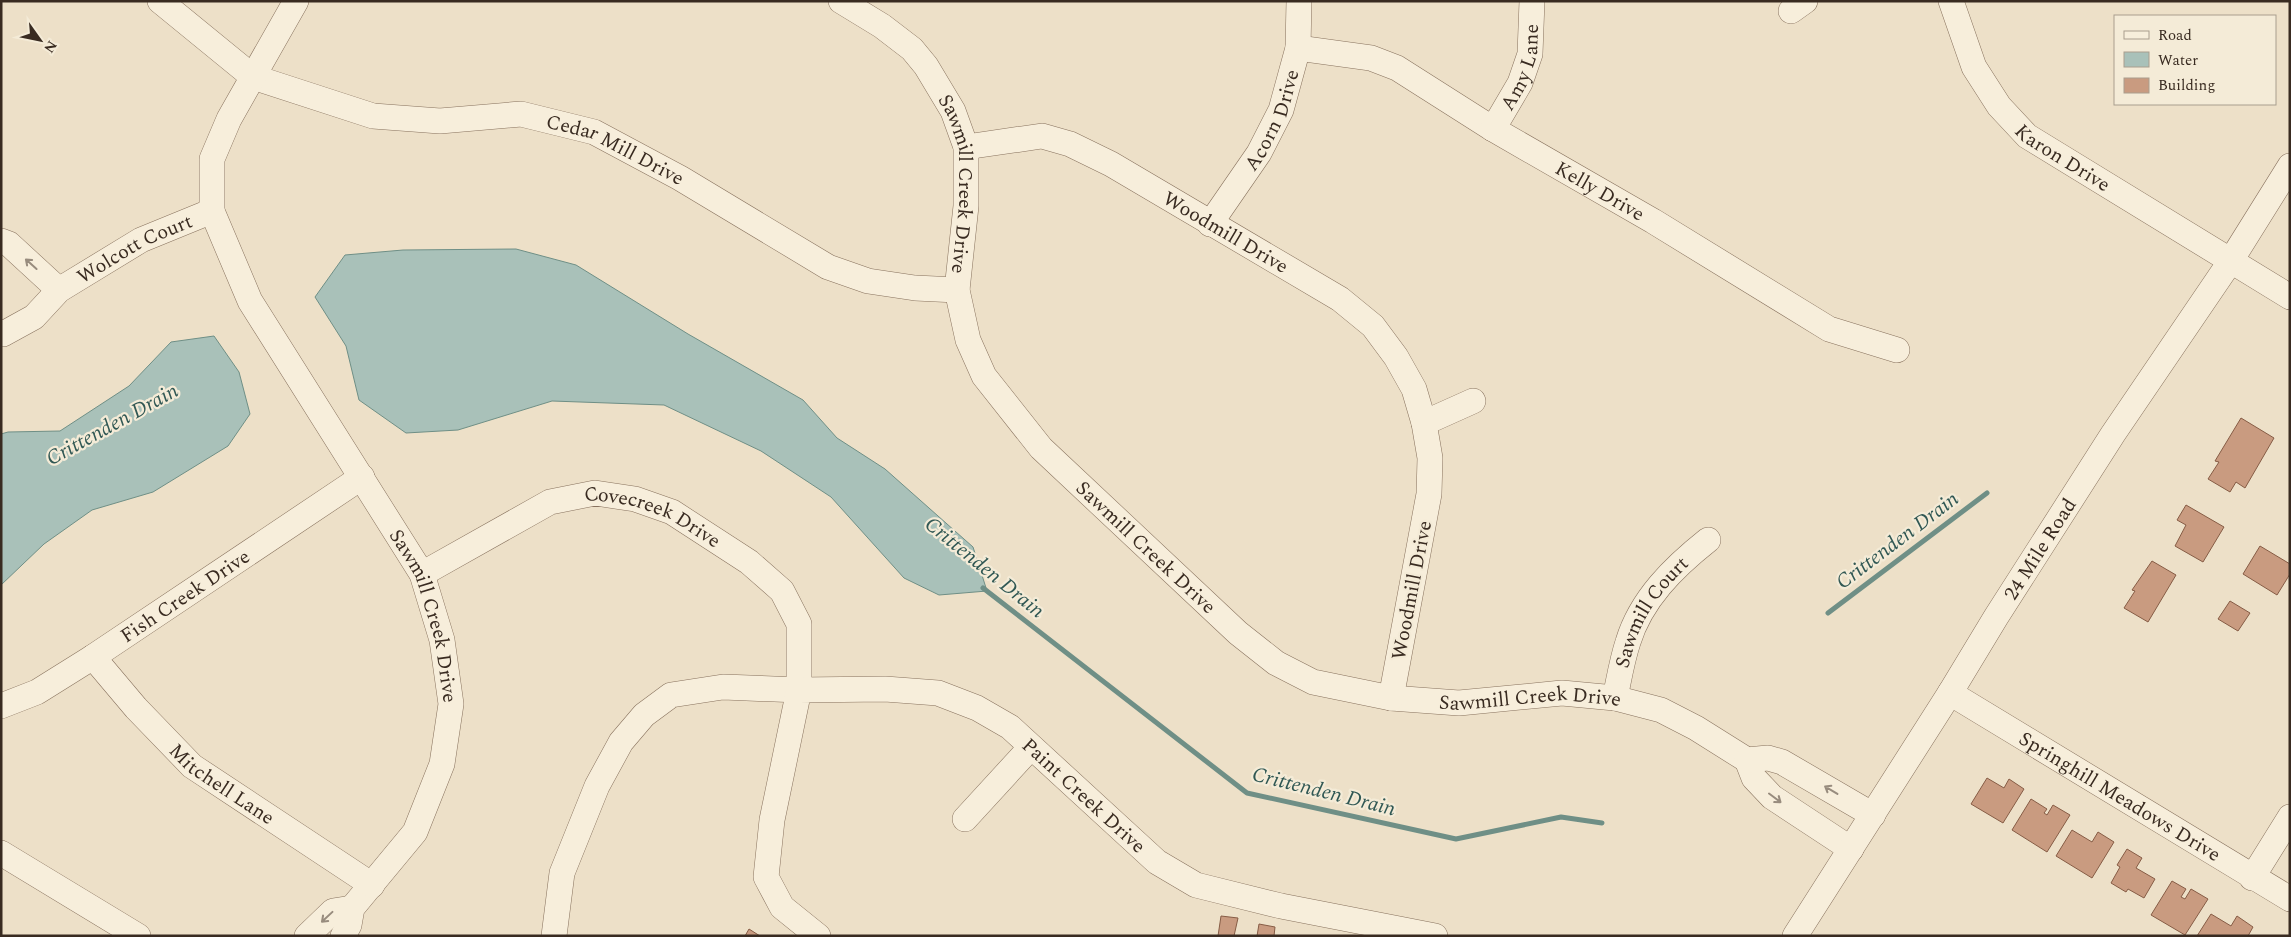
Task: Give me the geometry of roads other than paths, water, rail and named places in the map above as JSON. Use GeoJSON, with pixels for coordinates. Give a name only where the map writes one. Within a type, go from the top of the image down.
{"type":"FeatureCollection","features":[{"type":"Feature","properties":{"kind":"street"},"geometry":{"type":"LineString","coordinates":[[160,1],[253,77]]}},
{"type":"Feature","properties":{"kind":"street"},"geometry":{"type":"LineString","coordinates":[[212,211],[212,160],[229,119],[296,1]]}},
{"type":"Feature","properties":{"kind":"street","name":"Sawmill Creek Drive"},"geometry":{"type":"LineString","coordinates":[[841,1],[882,26],[912,49],[942,90],[953,111],[966,147],[966,206],[957,290],[968,340],[984,376],[1041,448],[1238,633],[1276,663],[1313,682],[1391,698],[1459,703],[1562,693],[1615,698],[1660,710],[1696,728],[1747,760]]}},
{"type":"Feature","properties":{"kind":"street","name":"Acorn Drive"},"geometry":{"type":"LineString","coordinates":[[1210,224],[1259,153],[1281,110],[1298,48],[1299,1]]}},
{"type":"Feature","properties":{"kind":"street","name":"Amy Lane"},"geometry":{"type":"LineString","coordinates":[[1493,129],[1520,83],[1530,54],[1532,1]]}},
{"type":"Feature","properties":{"kind":"street","name":"Karon Drive"},"geometry":{"type":"LineString","coordinates":[[1951,1],[1974,67],[1999,106],[2028,136],[2230,262],[2290,297]]}},
{"type":"Feature","properties":{"kind":"street","name":"Kelly Drive"},"geometry":{"type":"LineString","coordinates":[[1298,48],[1371,58],[1397,68],[1493,129],[1653,221],[1829,329],[1897,350]]}},
{"type":"Feature","properties":{"kind":"street","name":"Cedar Mill Drive"},"geometry":{"type":"LineString","coordinates":[[253,77],[373,116],[440,121],[521,114],[594,132],[680,178],[828,267],[868,281],[915,288],[957,290]]}},
{"type":"Feature","properties":{"kind":"street","name":"Woodmill Drive"},"geometry":{"type":"LineString","coordinates":[[966,147],[1042,136],[1070,144],[1111,164],[1340,299],[1373,326],[1396,357],[1414,389],[1424,423],[1430,458],[1429,494],[1391,698]]}},
{"type":"Feature","properties":{"kind":"street","name":"24 Mile Road"},"geometry":{"type":"LineString","coordinates":[[1795,936],[1950,693],[1996,617],[2108,443],[2230,262],[2290,166]]}},
{"type":"Feature","properties":{"kind":"street","name":"Sawmill Creek Drive"},"geometry":{"type":"LineString","coordinates":[[212,211],[250,301],[422,574],[442,640],[451,704],[443,756],[415,832],[352,908],[349,925],[342,936]]}},
{"type":"Feature","properties":{"kind":"street","name":"Wolcott Court"},"geometry":{"type":"LineString","coordinates":[[1,333],[3,334],[34,317],[59,290],[141,240],[212,211]]}},
{"type":"Feature","properties":{"kind":"street","name":"Wolcott Court"},"geometry":{"type":"LineString","coordinates":[[1,241],[9,244],[59,290]]}},
{"type":"Feature","properties":{"kind":"street"},"geometry":{"type":"LineString","coordinates":[[1424,423],[1474,401]]}},
{"type":"Feature","properties":{"kind":"street","name":"Fish Creek Drive"},"geometry":{"type":"LineString","coordinates":[[1,706],[37,692],[93,657],[362,477]]}},
{"type":"Feature","properties":{"kind":"street","name":"Covecreek Drive"},"geometry":{"type":"LineString","coordinates":[[422,574],[550,502],[595,493],[635,499],[672,512],[749,562],[782,591],[799,624],[800,690]]}},
{"type":"Feature","properties":{"kind":"street","name":"Sawmill Court"},"geometry":{"type":"LineString","coordinates":[[1615,698],[1628,641],[1638,618],[1678,564],[1708,540]]}},
{"type":"Feature","properties":{"kind":"street","name":"Mitchell Lane"},"geometry":{"type":"LineString","coordinates":[[93,657],[136,708],[192,766],[372,885]]}},
{"type":"Feature","properties":{"kind":"street","name":"Paint Creek Drive"},"geometry":{"type":"LineString","coordinates":[[554,936],[562,873],[597,786],[621,742],[644,715],[671,695],[723,687],[800,690],[885,689],[938,693],[995,716],[1157,862],[1196,885],[1281,906],[1435,936]]}},
{"type":"Feature","properties":{"kind":"street"},"geometry":{"type":"LineString","coordinates":[[800,690],[772,820],[766,877],[782,907],[818,936]]}},
{"type":"Feature","properties":{"kind":"street","name":"Springhill Meadows Drive"},"geometry":{"type":"LineString","coordinates":[[1950,693],[2252,878],[2290,899]]}},
{"type":"Feature","properties":{"kind":"street"},"geometry":{"type":"LineString","coordinates":[[965,819],[1031,747]]}},
{"type":"Feature","properties":{"kind":"street"},"geometry":{"type":"LineString","coordinates":[[1851,849],[1772,797],[1754,778],[1747,760],[1768,758],[1782,762],[1873,815]]}},
{"type":"Feature","properties":{"kind":"street"},"geometry":{"type":"LineString","coordinates":[[2252,878],[2290,817]]}},
{"type":"Feature","properties":{"kind":"street"},"geometry":{"type":"LineString","coordinates":[[1,853],[138,936]]}},
{"type":"Feature","properties":{"kind":"street"},"geometry":{"type":"LineString","coordinates":[[307,936],[332,911],[352,908]]}},
{"type":"Feature","properties":{"kind":"water"},"geometry":{"type":"Polygon","coordinates":[[[516,249],[576,265],[688,334],[803,400],[837,438],[885,469],[973,547],[987,591],[939,595],[904,578],[831,497],[761,451],[664,405],[552,401],[458,430],[406,433],[359,400],[346,346],[315,297],[345,255],[403,250],[516,249]]]}},
{"type":"Feature","properties":{"kind":"water"},"geometry":{"type":"Polygon","coordinates":[[[214,336],[239,372],[250,414],[228,446],[153,492],[92,510],[44,544],[1,585],[1,434],[8,432],[60,431],[129,386],[171,342],[214,336]]]}},
{"type":"Feature","properties":{"kind":"waterway","name":"Crittenden Drain"},"geometry":{"type":"LineString","coordinates":[[1828,613],[1987,493]]}},
{"type":"Feature","properties":{"kind":"waterway","name":"Crittenden Drain"},"geometry":{"type":"LineString","coordinates":[[983,588],[1247,793],[1456,839],[1561,817],[1602,823]]}}]}
